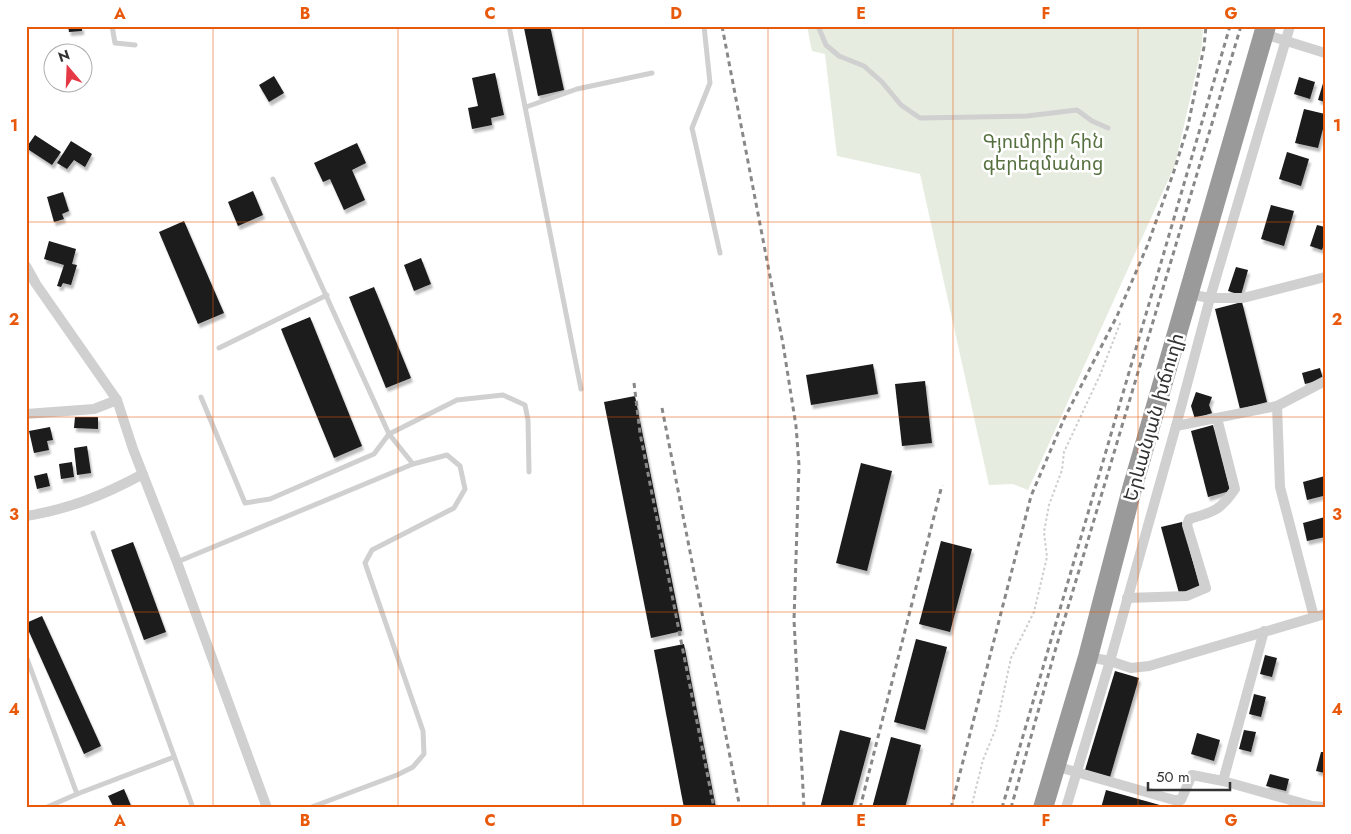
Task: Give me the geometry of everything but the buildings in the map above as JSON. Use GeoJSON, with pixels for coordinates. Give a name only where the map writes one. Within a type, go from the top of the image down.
{"type":"FeatureCollection","features":[{"type":"Feature","properties":{"kind":"highway","name":"Երևանյան խճուղի"},"geometry":{"type":"LineString","coordinates":[[1043,808],[1088,656],[1132,489],[1265,30]]}},
{"type":"Feature","properties":{"kind":"street"},"geometry":{"type":"LineString","coordinates":[[1066,808],[1110,661],[1210,298],[1290,26]]}},
{"type":"Feature","properties":{"kind":"street"},"geometry":{"type":"LineString","coordinates":[[1265,30],[1286,41],[1325,53]]}},
{"type":"Feature","properties":{"kind":"street"},"geometry":{"type":"LineString","coordinates":[[26,266],[36,284],[117,400],[267,808]]}},
{"type":"Feature","properties":{"kind":"street"},"geometry":{"type":"LineString","coordinates":[[1188,294],[1210,298],[1243,298],[1325,277]]}},
{"type":"Feature","properties":{"kind":"street"},"geometry":{"type":"LineString","coordinates":[[1176,426],[1277,406],[1325,381]]}},
{"type":"Feature","properties":{"kind":"street"},"geometry":{"type":"LineString","coordinates":[[26,414],[94,409],[117,400]]}},
{"type":"Feature","properties":{"kind":"street"},"geometry":{"type":"LineString","coordinates":[[1277,406],[1280,487],[1314,617]]}},
{"type":"Feature","properties":{"kind":"street"},"geometry":{"type":"LineString","coordinates":[[1127,598],[1187,596],[1206,588],[1187,525],[1189,519],[1212,512],[1225,504],[1235,489],[1217,418]]}},
{"type":"Feature","properties":{"kind":"street"},"geometry":{"type":"LineString","coordinates":[[26,516],[87,501],[143,474]]}},
{"type":"Feature","properties":{"kind":"street"},"geometry":{"type":"LineString","coordinates":[[1088,656],[1131,668],[1149,666],[1325,614]]}},
{"type":"Feature","properties":{"kind":"street"},"geometry":{"type":"LineString","coordinates":[[1223,781],[1264,631]]}},
{"type":"Feature","properties":{"kind":"street"},"geometry":{"type":"LineString","coordinates":[[1055,766],[1174,800],[1182,804],[1192,775],[1223,781],[1311,807],[1325,807]]}},
{"type":"Feature","properties":{"kind":"lane"},"geometry":{"type":"LineString","coordinates":[[112,26],[115,43],[135,45]]}},
{"type":"Feature","properties":{"kind":"lane"},"geometry":{"type":"LineString","coordinates":[[509,26],[581,389]]}},
{"type":"Feature","properties":{"kind":"lane"},"geometry":{"type":"LineString","coordinates":[[704,26],[710,83],[692,128],[720,253]]}},
{"type":"Feature","properties":{"kind":"lane"},"geometry":{"type":"LineString","coordinates":[[818,26],[826,45],[839,56],[864,66],[882,82],[901,105],[920,118],[1027,116],[1077,110],[1092,121],[1108,128]]}},
{"type":"Feature","properties":{"kind":"lane"},"geometry":{"type":"LineString","coordinates":[[526,107],[577,89],[652,74]]}},
{"type":"Feature","properties":{"kind":"lane"},"geometry":{"type":"LineString","coordinates":[[273,179],[389,434],[414,464]]}},
{"type":"Feature","properties":{"kind":"lane"},"geometry":{"type":"LineString","coordinates":[[219,348],[327,295]]}},
{"type":"Feature","properties":{"kind":"lane"},"geometry":{"type":"LineString","coordinates":[[200,397],[245,503],[270,499],[374,454],[389,434],[458,400],[503,394],[525,406],[528,420],[529,472]]}},
{"type":"Feature","properties":{"kind":"lane"},"geometry":{"type":"LineString","coordinates":[[177,562],[414,464],[448,455],[460,466],[465,489],[454,508],[372,550],[365,563],[423,731],[424,754],[413,767],[397,775],[309,808]]}},
{"type":"Feature","properties":{"kind":"lane"},"geometry":{"type":"LineString","coordinates":[[93,532],[193,808]]}},
{"type":"Feature","properties":{"kind":"lane"},"geometry":{"type":"LineString","coordinates":[[26,656],[77,794]]}},
{"type":"Feature","properties":{"kind":"lane"},"geometry":{"type":"LineString","coordinates":[[45,808],[174,757]]}},
{"type":"Feature","properties":{"kind":"path"},"geometry":{"type":"LineString","coordinates":[[971,808],[984,760],[996,728],[1011,658],[1034,612],[1038,597],[1047,557],[1044,532],[1049,505],[1062,470],[1064,452],[1100,375],[1121,321]]}},
{"type":"Feature","properties":{"kind":"green space","name":"Գյումրիի հին գերեզմանոց"},"geometry":{"type":"Polygon","coordinates":[[[807,26],[1203,26],[1202,46],[1175,165],[1028,490],[1013,484],[989,485],[920,174],[837,156],[825,54],[812,51],[807,26]]]}},
{"type":"Feature","properties":{"kind":"railway"},"geometry":{"type":"LineString","coordinates":[[722,26],[783,344],[796,426],[799,465],[794,620],[804,808]]}},
{"type":"Feature","properties":{"kind":"railway"},"geometry":{"type":"LineString","coordinates":[[951,808],[1031,496],[1064,419],[1117,316],[1148,244],[1188,126],[1204,47],[1206,26]]}},
{"type":"Feature","properties":{"kind":"railway"},"geometry":{"type":"LineString","coordinates":[[1002,808],[1230,26]]}},
{"type":"Feature","properties":{"kind":"railway"},"geometry":{"type":"LineString","coordinates":[[1011,808],[1055,651],[1241,26]]}},
{"type":"Feature","properties":{"kind":"railway"},"geometry":{"type":"LineString","coordinates":[[634,383],[640,433],[714,808]]}},
{"type":"Feature","properties":{"kind":"railway"},"geometry":{"type":"LineString","coordinates":[[662,408],[740,808]]}},
{"type":"Feature","properties":{"kind":"railway"},"geometry":{"type":"LineString","coordinates":[[860,808],[942,485]]}}]}
